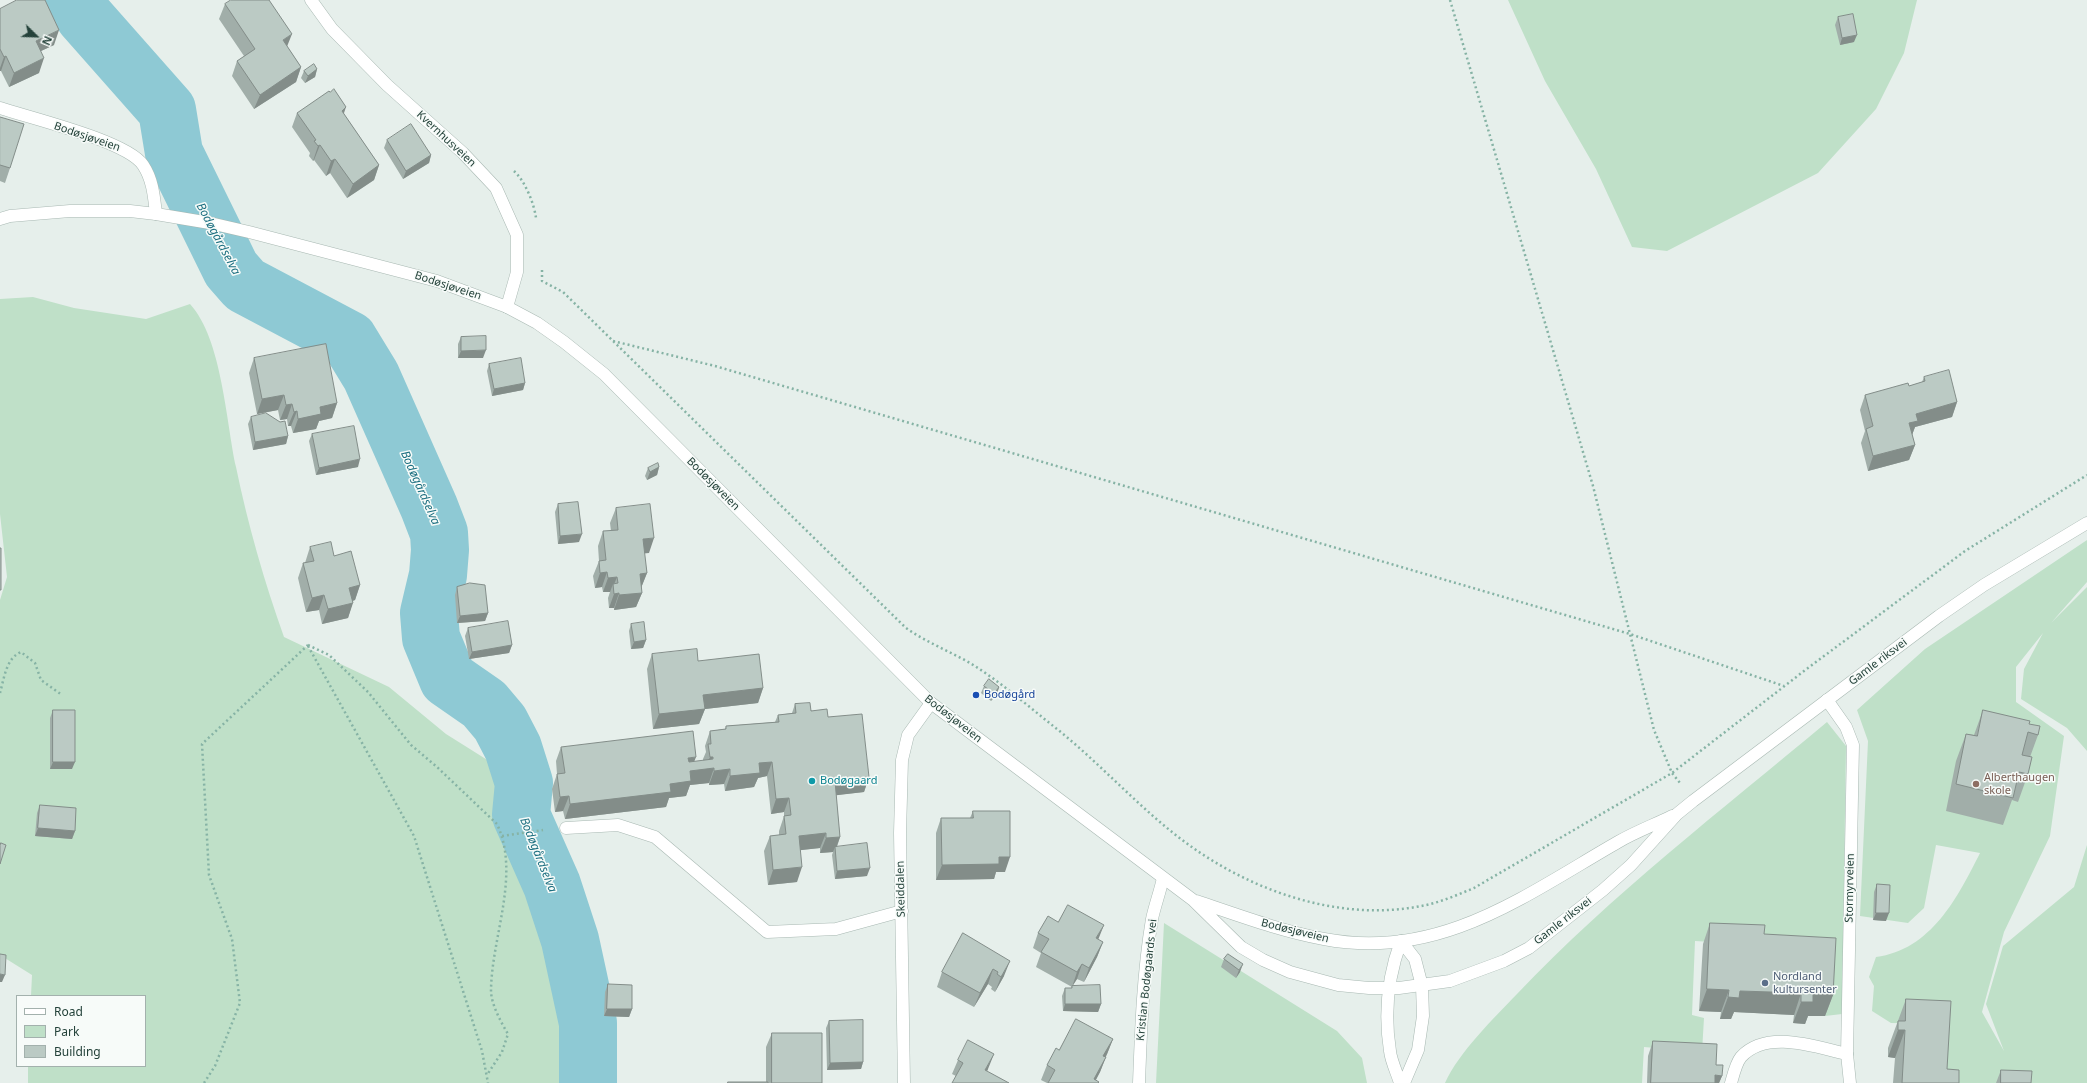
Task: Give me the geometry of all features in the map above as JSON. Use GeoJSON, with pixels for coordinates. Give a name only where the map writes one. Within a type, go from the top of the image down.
{"type":"FeatureCollection","features":[{"type":"Feature","properties":{"kind":"street","name":"Kvernhusveien"},"geometry":{"type":"LineString","coordinates":[[311,0],[332,29],[387,85],[463,153],[496,188],[517,235],[517,272],[507,307]]}},
{"type":"Feature","properties":{"kind":"street","name":"Bodøsjøveien"},"geometry":{"type":"LineString","coordinates":[[0,108],[124,149],[143,164],[153,187],[156,214]]}},
{"type":"Feature","properties":{"kind":"street","name":"Bodøsjøveien"},"geometry":{"type":"LineString","coordinates":[[0,219],[10,216],[70,211],[130,211],[156,214],[242,231],[437,281],[507,307],[542,326],[604,374],[931,703],[1193,900],[1240,947],[1263,960],[1290,972],[1316,980],[1369,988],[1422,986]]}},
{"type":"Feature","properties":{"kind":"street","name":"Gamle riksvei"},"geometry":{"type":"LineString","coordinates":[[1422,986],[1469,975],[1504,961],[1529,948],[1631,865],[1677,814],[1693,801],[1827,700],[1984,585],[2087,523]]}},
{"type":"Feature","properties":{"kind":"street","name":"Stormyrveien"},"geometry":{"type":"LineString","coordinates":[[1827,700],[1846,727],[1853,745],[1847,1054],[1850,1083]]}},
{"type":"Feature","properties":{"kind":"street","name":"Skeiddalen"},"geometry":{"type":"LineString","coordinates":[[904,1083],[900,833],[902,760],[908,735],[931,703]]}},
{"type":"Feature","properties":{"kind":"street","name":"Gamle riksvei"},"geometry":{"type":"LineString","coordinates":[[1401,941],[1460,927],[1496,912],[1526,898],[1619,841],[1677,814]]}},
{"type":"Feature","properties":{"kind":"street"},"geometry":{"type":"LineString","coordinates":[[566,828],[618,825],[655,837],[767,932],[836,929],[902,911]]}},
{"type":"Feature","properties":{"kind":"street","name":"Kristian Bodøgaards vei"},"geometry":{"type":"LineString","coordinates":[[1139,1083],[1142,1010],[1148,951],[1152,917],[1163,878]]}},
{"type":"Feature","properties":{"kind":"street","name":"Bodøsjøveien"},"geometry":{"type":"LineString","coordinates":[[1193,900],[1274,926],[1325,939],[1374,943],[1401,941]]}},
{"type":"Feature","properties":{"kind":"street"},"geometry":{"type":"LineString","coordinates":[[1400,1083],[1390,1051],[1388,988],[1395,957],[1401,941],[1416,959],[1422,986],[1423,1016],[1418,1050],[1404,1083]]}},
{"type":"Feature","properties":{"kind":"street"},"geometry":{"type":"LineString","coordinates":[[1731,1083],[1740,1058],[1755,1046],[1777,1041],[1806,1045],[1847,1054]]}},
{"type":"Feature","properties":{"kind":"path"},"geometry":{"type":"LineString","coordinates":[[1450,0],[1593,486],[1654,730],[1672,773],[1693,801]]}},
{"type":"Feature","properties":{"kind":"path"},"geometry":{"type":"LineString","coordinates":[[542,281],[563,292],[906,628],[921,639],[971,664],[989,676],[1069,738],[1189,845],[1231,871],[1260,885],[1301,899],[1351,909],[1407,909],[1438,902],[1474,888],[1672,773],[1965,551],[2087,475]]}},
{"type":"Feature","properties":{"kind":"path"},"geometry":{"type":"LineString","coordinates":[[613,341],[715,366],[1630,634],[1785,686]]}},
{"type":"Feature","properties":{"kind":"path"},"geometry":{"type":"LineString","coordinates":[[308,645],[329,656],[368,692],[411,745],[437,767],[497,824],[502,836],[507,865],[491,993],[498,1016],[508,1034],[502,1052],[487,1076]]}},
{"type":"Feature","properties":{"kind":"path"},"geometry":{"type":"LineString","coordinates":[[308,645],[414,836],[480,1044],[488,1083]]}},
{"type":"Feature","properties":{"kind":"path"},"geometry":{"type":"LineString","coordinates":[[204,1083],[216,1066],[240,1003],[232,939],[209,875],[202,744],[308,645]]}},
{"type":"Feature","properties":{"kind":"path"},"geometry":{"type":"LineString","coordinates":[[0,693],[9,663],[14,655],[21,652],[35,663],[41,680],[62,694]]}},
{"type":"Feature","properties":{"kind":"path"},"geometry":{"type":"LineString","coordinates":[[502,836],[546,830]]}},
{"type":"Feature","properties":{"kind":"green space"},"geometry":{"type":"Polygon","coordinates":[[[1508,0],[1917,0],[1904,53],[1876,109],[1818,173],[1667,251],[1632,247],[1596,169],[1545,81],[1508,0]]]}},
{"type":"Feature","properties":{"kind":"green space"},"geometry":{"type":"Polygon","coordinates":[[[33,297],[74,308],[146,319],[190,304],[201,319],[216,359],[236,467],[251,532],[284,637],[389,687],[446,734],[524,783],[521,815],[583,1034],[586,1083],[28,1083],[28,1067],[146,1067],[146,995],[31,995],[32,975],[0,955],[0,600],[7,577],[0,514],[0,299],[33,297]]]}},
{"type":"Feature","properties":{"kind":"green space"},"geometry":{"type":"Polygon","coordinates":[[[2087,540],[2087,582],[2051,623],[2087,587],[2087,751],[2067,728],[2021,699],[2024,669],[2043,633],[2016,667],[2016,702],[2064,736],[2050,836],[2004,932],[1982,1012],[2004,1051],[1986,1004],[2003,946],[2074,887],[2087,845],[2087,1083],[1938,1083],[1944,1024],[1891,1023],[1872,1011],[1874,986],[1869,977],[1876,957],[1895,952],[1912,944],[1927,933],[1940,919],[1962,887],[1980,853],[1936,845],[1924,908],[1908,923],[1860,916],[1868,741],[1857,710],[1925,649],[2087,540]]]}},
{"type":"Feature","properties":{"kind":"green space"},"geometry":{"type":"Polygon","coordinates":[[[1827,722],[1846,746],[1842,1014],[1825,1016],[1833,949],[1695,941],[1692,1015],[1704,1018],[1702,1052],[1644,1047],[1642,1083],[1445,1083],[1451,1071],[1468,1048],[1553,957],[1629,887],[1827,722]]]}},
{"type":"Feature","properties":{"kind":"green space"},"geometry":{"type":"Polygon","coordinates":[[[1164,923],[1337,1031],[1362,1058],[1367,1083],[1156,1083],[1164,923]]]}},
{"type":"Feature","properties":{"kind":"building"},"geometry":{"type":"Polygon","coordinates":[[[17,0],[45,0],[59,30],[36,41],[44,58],[14,73],[6,56],[4,57],[0,49],[0,9],[17,0]]]}},
{"type":"Feature","properties":{"kind":"building"},"geometry":{"type":"Polygon","coordinates":[[[231,0],[269,0],[292,34],[283,40],[301,67],[260,95],[237,61],[255,49],[225,4],[231,0]]]}},
{"type":"Feature","properties":{"kind":"building"},"geometry":{"type":"Polygon","coordinates":[[[1853,14],[1857,35],[1842,38],[1838,17],[1853,14]]]}},
{"type":"Feature","properties":{"kind":"building"},"geometry":{"type":"Polygon","coordinates":[[[314,64],[317,69],[308,76],[304,71],[314,64]]]}},
{"type":"Feature","properties":{"kind":"building"},"geometry":{"type":"Polygon","coordinates":[[[334,89],[346,107],[342,111],[379,165],[353,184],[335,159],[331,161],[320,145],[318,146],[314,141],[316,140],[297,113],[334,89]]]}},
{"type":"Feature","properties":{"kind":"building"},"geometry":{"type":"Polygon","coordinates":[[[0,117],[24,124],[10,168],[0,165],[0,117]]]}},
{"type":"Feature","properties":{"kind":"building"},"geometry":{"type":"Polygon","coordinates":[[[411,124],[431,155],[406,171],[387,140],[411,124]]]}},
{"type":"Feature","properties":{"kind":"building"},"geometry":{"type":"Polygon","coordinates":[[[486,336],[486,350],[461,351],[461,337],[486,336]]]}},
{"type":"Feature","properties":{"kind":"building"},"geometry":{"type":"Polygon","coordinates":[[[326,344],[337,403],[320,407],[321,414],[298,419],[297,411],[294,412],[292,404],[286,405],[284,395],[262,399],[254,358],[326,344]]]}},
{"type":"Feature","properties":{"kind":"building"},"geometry":{"type":"Polygon","coordinates":[[[521,358],[525,383],[494,389],[489,364],[521,358]]]}},
{"type":"Feature","properties":{"kind":"building"},"geometry":{"type":"Polygon","coordinates":[[[1949,370],[1957,402],[1916,414],[1918,421],[1909,423],[1915,445],[1873,456],[1866,429],[1873,426],[1865,395],[1908,383],[1909,386],[1925,381],[1924,377],[1949,370]]]}},
{"type":"Feature","properties":{"kind":"building"},"geometry":{"type":"Polygon","coordinates":[[[266,413],[280,422],[285,421],[288,436],[255,442],[251,417],[266,413]]]}},
{"type":"Feature","properties":{"kind":"building"},"geometry":{"type":"Polygon","coordinates":[[[354,426],[360,459],[319,468],[312,434],[354,426]]]}},
{"type":"Feature","properties":{"kind":"building"},"geometry":{"type":"Polygon","coordinates":[[[658,463],[659,467],[650,472],[648,468],[658,463]]]}},
{"type":"Feature","properties":{"kind":"building"},"geometry":{"type":"Polygon","coordinates":[[[578,502],[582,534],[560,536],[558,504],[578,502]]]}},
{"type":"Feature","properties":{"kind":"building"},"geometry":{"type":"Polygon","coordinates":[[[650,504],[654,538],[643,539],[647,573],[640,574],[642,593],[614,594],[613,584],[618,583],[617,577],[608,578],[607,572],[600,573],[599,561],[606,560],[603,531],[618,530],[616,508],[650,504]]]}},
{"type":"Feature","properties":{"kind":"building"},"geometry":{"type":"Polygon","coordinates":[[[331,542],[334,556],[351,551],[360,585],[349,588],[353,603],[328,609],[324,595],[312,598],[303,563],[314,561],[310,547],[331,542]]]}},
{"type":"Feature","properties":{"kind":"building"},"geometry":{"type":"Polygon","coordinates":[[[1,548],[1,590],[0,590],[1,548]]]}},
{"type":"Feature","properties":{"kind":"building"},"geometry":{"type":"Polygon","coordinates":[[[470,583],[485,585],[488,613],[460,616],[457,587],[470,583]]]}},
{"type":"Feature","properties":{"kind":"building"},"geometry":{"type":"Polygon","coordinates":[[[508,621],[512,645],[472,652],[468,628],[508,621]]]}},
{"type":"Feature","properties":{"kind":"building"},"geometry":{"type":"Polygon","coordinates":[[[644,622],[646,640],[634,642],[631,624],[644,622]]]}},
{"type":"Feature","properties":{"kind":"building"},"geometry":{"type":"Polygon","coordinates":[[[697,649],[698,661],[759,654],[763,688],[703,695],[705,709],[659,714],[652,654],[697,649]]]}},
{"type":"Feature","properties":{"kind":"building"},"geometry":{"type":"Polygon","coordinates":[[[989,679],[999,687],[994,694],[984,686],[989,679]]]}},
{"type":"Feature","properties":{"kind":"building"},"geometry":{"type":"Polygon","coordinates":[[[810,703],[811,711],[827,709],[828,717],[862,714],[869,777],[835,781],[840,837],[826,838],[826,833],[799,836],[802,867],[773,870],[770,836],[786,834],[784,816],[791,815],[789,798],[776,799],[772,762],[759,763],[760,773],[730,776],[730,769],[714,771],[714,768],[690,771],[691,781],[670,784],[671,792],[570,804],[569,796],[560,797],[557,774],[565,773],[561,747],[693,731],[696,757],[688,758],[689,762],[713,759],[713,757],[710,757],[708,744],[711,744],[710,731],[726,729],[726,726],[779,722],[778,715],[796,713],[795,704],[810,703]]]}},
{"type":"Feature","properties":{"kind":"building"},"geometry":{"type":"Polygon","coordinates":[[[53,710],[75,710],[75,762],[53,762],[53,710]]]}},
{"type":"Feature","properties":{"kind":"building"},"geometry":{"type":"Polygon","coordinates":[[[1983,710],[2030,721],[2029,724],[2040,726],[2038,735],[2028,732],[2022,755],[2032,757],[2028,774],[2019,772],[2013,798],[1956,784],[1966,734],[1977,736],[1983,710]]]}},
{"type":"Feature","properties":{"kind":"building"},"geometry":{"type":"Polygon","coordinates":[[[40,805],[76,808],[75,831],[38,828],[40,805]]]}},
{"type":"Feature","properties":{"kind":"building"},"geometry":{"type":"Polygon","coordinates":[[[973,811],[1010,811],[1010,857],[999,857],[999,864],[942,865],[941,818],[973,818],[973,811]]]}},
{"type":"Feature","properties":{"kind":"building"},"geometry":{"type":"Polygon","coordinates":[[[1,843],[6,845],[0,864],[0,846],[1,843]]]}},
{"type":"Feature","properties":{"kind":"building"},"geometry":{"type":"Polygon","coordinates":[[[867,843],[870,868],[837,871],[835,847],[867,843]]]}},
{"type":"Feature","properties":{"kind":"building"},"geometry":{"type":"Polygon","coordinates":[[[1877,884],[1890,885],[1889,913],[1876,913],[1877,884]]]}},
{"type":"Feature","properties":{"kind":"building"},"geometry":{"type":"Polygon","coordinates":[[[1068,905],[1104,925],[1096,938],[1103,942],[1089,968],[1082,964],[1077,972],[1041,952],[1049,939],[1038,933],[1048,916],[1058,922],[1068,905]]]}},
{"type":"Feature","properties":{"kind":"building"},"geometry":{"type":"Polygon","coordinates":[[[1710,923],[1765,925],[1764,934],[1836,938],[1833,995],[1813,994],[1813,1002],[1801,1002],[1801,993],[1740,991],[1739,998],[1728,997],[1729,990],[1707,989],[1710,923]]]}},
{"type":"Feature","properties":{"kind":"building"},"geometry":{"type":"Polygon","coordinates":[[[963,933],[1010,961],[1001,977],[997,974],[998,972],[993,969],[980,993],[942,972],[963,933]]]}},
{"type":"Feature","properties":{"kind":"building"},"geometry":{"type":"Polygon","coordinates":[[[0,954],[6,955],[5,975],[0,974],[0,954]]]}},
{"type":"Feature","properties":{"kind":"building"},"geometry":{"type":"Polygon","coordinates":[[[1228,954],[1243,964],[1239,970],[1224,959],[1228,954]]]}},
{"type":"Feature","properties":{"kind":"building"},"geometry":{"type":"Polygon","coordinates":[[[608,984],[632,985],[632,1009],[607,1009],[608,984]]]}},
{"type":"Feature","properties":{"kind":"building"},"geometry":{"type":"Polygon","coordinates":[[[1100,985],[1101,1004],[1065,1004],[1065,988],[1072,988],[1072,986],[1100,985]]]}},
{"type":"Feature","properties":{"kind":"building"},"geometry":{"type":"Polygon","coordinates":[[[1906,999],[1951,1001],[1947,1069],[1959,1070],[1959,1083],[1902,1083],[1905,1030],[1898,1030],[1898,1021],[1905,1021],[1906,999]]]}},
{"type":"Feature","properties":{"kind":"building"},"geometry":{"type":"Polygon","coordinates":[[[1076,1019],[1113,1039],[1103,1056],[1106,1057],[1094,1079],[1099,1082],[1048,1083],[1055,1070],[1047,1065],[1056,1048],[1059,1050],[1076,1019]]]}},
{"type":"Feature","properties":{"kind":"building"},"geometry":{"type":"Polygon","coordinates":[[[863,1020],[863,1062],[830,1063],[829,1021],[863,1020]]]}},
{"type":"Feature","properties":{"kind":"building"},"geometry":{"type":"Polygon","coordinates":[[[772,1033],[822,1033],[822,1083],[772,1083],[772,1033]]]}},
{"type":"Feature","properties":{"kind":"building"},"geometry":{"type":"Polygon","coordinates":[[[968,1040],[994,1054],[985,1070],[1009,1083],[952,1083],[963,1063],[958,1060],[968,1040]]]}},
{"type":"Feature","properties":{"kind":"building"},"geometry":{"type":"Polygon","coordinates":[[[1653,1041],[1717,1044],[1716,1065],[1723,1065],[1722,1076],[1715,1075],[1715,1083],[1651,1083],[1653,1041]]]}},
{"type":"Feature","properties":{"kind":"building"},"geometry":{"type":"Polygon","coordinates":[[[2001,1070],[2032,1071],[2031,1083],[2001,1083],[2001,1070]]]}},
{"type":"Feature","properties":{"kind":"building"},"geometry":{"type":"Polygon","coordinates":[[[768,1082],[768,1083],[728,1083],[768,1082]]]}},
{"type":"Feature","properties":{"kind":"waterway","name":"Bodøgårdselva"},"geometry":{"type":"LineString","coordinates":[[74,0],[84,16],[167,110],[174,153],[231,269],[245,285],[349,340],[371,376],[439,533],[440,550],[438,575],[429,613],[431,638],[448,679],[484,704],[500,723],[513,748],[524,783],[521,815],[552,885],[570,940],[588,1023],[588,1083]]}},
{"type":"Feature","properties":{"kind":"place","name":"Bodøgård"},"geometry":{"type":"Point","coordinates":[976,695]}},
{"type":"Feature","properties":{"kind":"place","name":"Bodøgaard"},"geometry":{"type":"Point","coordinates":[812,781]}},
{"type":"Feature","properties":{"kind":"place","name":"Alberthaugen skole"},"geometry":{"type":"Point","coordinates":[1976,784]}},
{"type":"Feature","properties":{"kind":"place","name":"Nordland kultursenter"},"geometry":{"type":"Point","coordinates":[1765,983]}}]}
